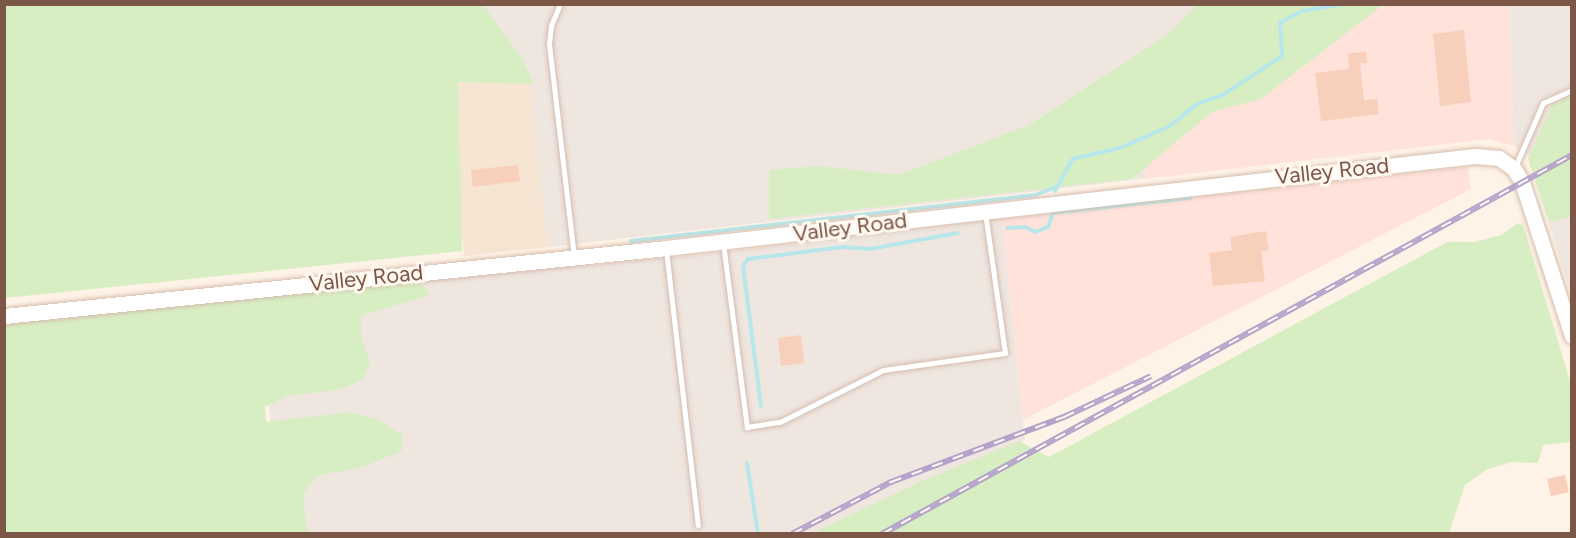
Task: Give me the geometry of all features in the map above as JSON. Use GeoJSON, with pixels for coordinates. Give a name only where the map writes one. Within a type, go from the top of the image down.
{"type":"FeatureCollection","features":[{"type":"Feature","properties":{"kind":"street","name":"Valley Road"},"geometry":{"type":"LineString","coordinates":[[4,316],[723,242],[1475,156],[1498,158],[1514,169]]}},
{"type":"Feature","properties":{"kind":"street"},"geometry":{"type":"LineString","coordinates":[[1514,169],[1527,192],[1572,336]]}},
{"type":"Feature","properties":{"kind":"lane"},"geometry":{"type":"LineString","coordinates":[[560,4],[551,25],[549,44],[574,258]]}},
{"type":"Feature","properties":{"kind":"lane"},"geometry":{"type":"LineString","coordinates":[[1514,169],[1543,103],[1572,90]]}},
{"type":"Feature","properties":{"kind":"lane"},"geometry":{"type":"LineString","coordinates":[[723,242],[747,427],[780,422],[883,370],[1005,352],[985,212]]}},
{"type":"Feature","properties":{"kind":"lane"},"geometry":{"type":"LineString","coordinates":[[666,248],[698,525]]}},
{"type":"Feature","properties":{"kind":"shaded area"},"geometry":{"type":"Polygon","coordinates":[[[438,5],[1343,5],[1149,158],[1144,179],[548,247],[529,76],[448,83],[438,5]]]}},
{"type":"Feature","properties":{"kind":"shaded area"},"geometry":{"type":"Polygon","coordinates":[[[1343,5],[1509,5],[1514,146],[1490,139],[1144,179],[1149,158],[1343,5]]]}},
{"type":"Feature","properties":{"kind":"shaded area"},"geometry":{"type":"Polygon","coordinates":[[[1509,5],[1571,5],[1571,137],[1533,158],[1514,146],[1509,5]]]}},
{"type":"Feature","properties":{"kind":"shaded area"},"geometry":{"type":"Polygon","coordinates":[[[529,76],[548,247],[464,256],[448,83],[529,76]]]}},
{"type":"Feature","properties":{"kind":"shaded area"},"geometry":{"type":"Polygon","coordinates":[[[1468,167],[1471,189],[1023,420],[1002,219],[1468,167]]]}},
{"type":"Feature","properties":{"kind":"shaded area"},"geometry":{"type":"Polygon","coordinates":[[[1571,188],[1571,295],[1543,203],[1571,188]]]}},
{"type":"Feature","properties":{"kind":"shaded area"},"geometry":{"type":"Polygon","coordinates":[[[1002,219],[1025,440],[818,533],[284,533],[256,297],[707,254],[1002,219]]]}},
{"type":"Feature","properties":{"kind":"green space"},"geometry":{"type":"Polygon","coordinates":[[[5,4],[483,5],[523,60],[534,84],[458,82],[462,251],[5,298],[5,4]]]}},
{"type":"Feature","properties":{"kind":"green space"},"geometry":{"type":"Polygon","coordinates":[[[1198,4],[1383,5],[1261,99],[1212,112],[1132,179],[769,219],[769,170],[819,166],[899,175],[1029,125],[1167,35],[1198,4]]]}},
{"type":"Feature","properties":{"kind":"green space"},"geometry":{"type":"Polygon","coordinates":[[[1571,94],[1571,217],[1549,222],[1528,159],[1552,106],[1571,94]]]}},
{"type":"Feature","properties":{"kind":"green space"},"geometry":{"type":"Polygon","coordinates":[[[1517,224],[1523,225],[1571,384],[1571,442],[1543,445],[1538,463],[1511,462],[1486,470],[1465,485],[1449,533],[813,533],[920,482],[1019,441],[1049,457],[1447,242],[1474,242],[1501,235],[1517,224]]]}},
{"type":"Feature","properties":{"kind":"green space"},"geometry":{"type":"Polygon","coordinates":[[[420,280],[429,295],[361,316],[361,337],[370,363],[362,380],[337,390],[287,396],[265,407],[266,422],[350,412],[378,420],[402,435],[402,451],[362,467],[316,476],[303,495],[307,533],[5,534],[5,324],[420,280]]]}},
{"type":"Feature","properties":{"kind":"building"},"geometry":{"type":"Polygon","coordinates":[[[1464,30],[1471,102],[1440,106],[1433,34],[1464,30]]]}},
{"type":"Feature","properties":{"kind":"building"},"geometry":{"type":"Polygon","coordinates":[[[1366,52],[1367,63],[1360,63],[1364,100],[1377,99],[1379,114],[1321,121],[1315,73],[1349,69],[1348,53],[1366,52]]]}},
{"type":"Feature","properties":{"kind":"building"},"geometry":{"type":"Polygon","coordinates":[[[518,165],[520,181],[473,187],[471,170],[518,165]]]}},
{"type":"Feature","properties":{"kind":"building"},"geometry":{"type":"Polygon","coordinates":[[[1266,231],[1269,250],[1261,251],[1265,281],[1213,286],[1209,253],[1232,250],[1230,237],[1266,231]]]}},
{"type":"Feature","properties":{"kind":"building"},"geometry":{"type":"Polygon","coordinates":[[[801,335],[804,363],[781,366],[778,338],[801,335]]]}},
{"type":"Feature","properties":{"kind":"building"},"geometry":{"type":"Polygon","coordinates":[[[1565,475],[1569,492],[1551,496],[1547,479],[1565,475]]]}},
{"type":"Feature","properties":{"kind":"waterway"},"geometry":{"type":"LineString","coordinates":[[1055,191],[1073,159],[1120,148],[1170,126],[1197,104],[1224,94],[1282,56],[1280,23],[1302,11],[1345,4]]}},
{"type":"Feature","properties":{"kind":"waterway"},"geometry":{"type":"LineString","coordinates":[[631,241],[1035,195],[1056,187]]}},
{"type":"Feature","properties":{"kind":"waterway"},"geometry":{"type":"LineString","coordinates":[[1007,228],[1025,227],[1035,232],[1048,227],[1053,213],[1190,198]]}},
{"type":"Feature","properties":{"kind":"waterway"},"geometry":{"type":"LineString","coordinates":[[761,406],[743,266],[748,259],[843,247],[870,249],[958,233]]}},
{"type":"Feature","properties":{"kind":"waterway"},"geometry":{"type":"LineString","coordinates":[[747,463],[758,534]]}},
{"type":"Feature","properties":{"kind":"railway"},"geometry":{"type":"LineString","coordinates":[[882,534],[1572,155]]}},
{"type":"Feature","properties":{"kind":"railway"},"geometry":{"type":"LineString","coordinates":[[792,534],[891,482],[1064,417],[1151,376]]}}]}
